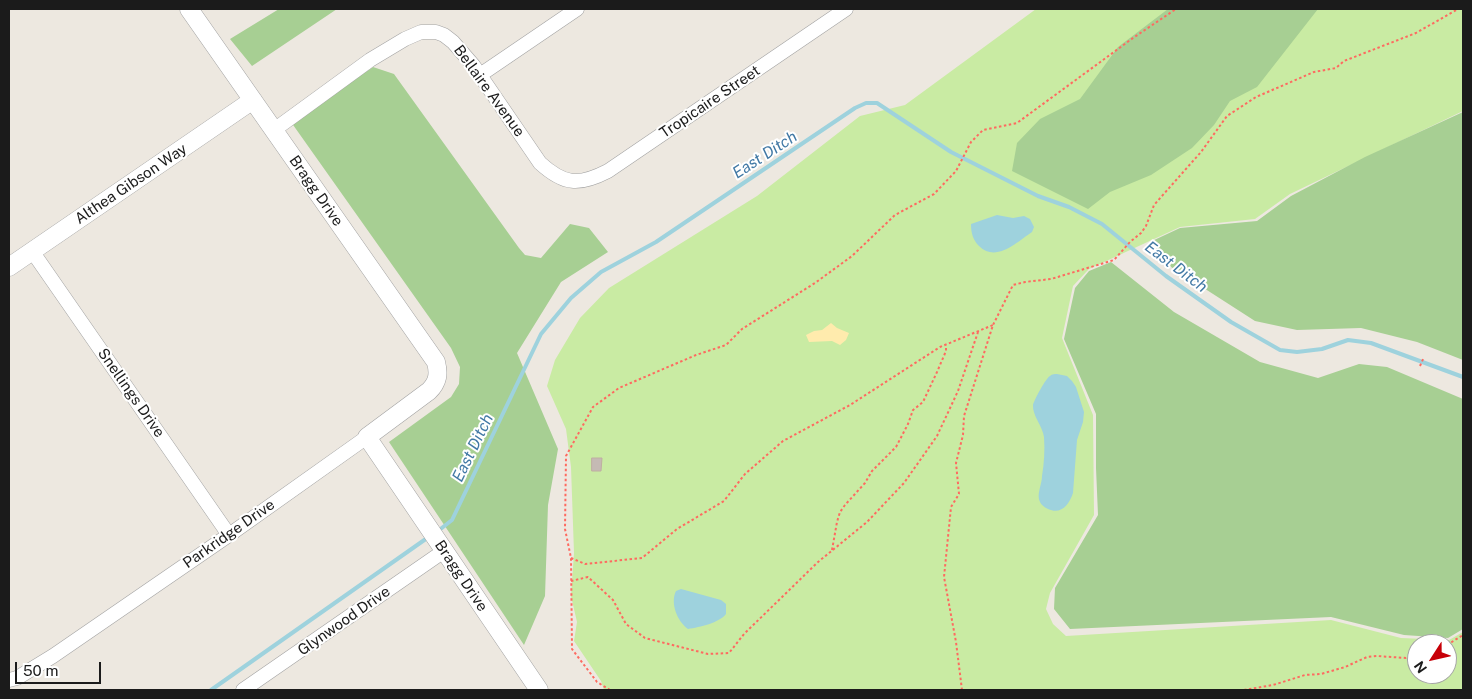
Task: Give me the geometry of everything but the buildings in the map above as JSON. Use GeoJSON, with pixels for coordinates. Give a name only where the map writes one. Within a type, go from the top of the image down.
{"type":"FeatureCollection","features":[{"type":"Feature","properties":{"kind":"street","name":"Bragg Drive"},"geometry":{"type":"LineString","coordinates":[[189,9],[436,362],[438,374]]}},
{"type":"Feature","properties":{"kind":"street"},"geometry":{"type":"LineString","coordinates":[[480,75],[577,9]]}},
{"type":"Feature","properties":{"kind":"street","name":"Tropicaire Street"},"geometry":{"type":"LineString","coordinates":[[569,181],[584,181],[608,171],[846,9]]}},
{"type":"Feature","properties":{"kind":"street","name":"Bellaire Avenue"},"geometry":{"type":"LineString","coordinates":[[274,130],[370,60],[405,39],[421,32],[436,32],[453,42],[480,75],[540,163],[561,179],[569,181]]}},
{"type":"Feature","properties":{"kind":"street","name":"Althea Gibson Way"},"geometry":{"type":"LineString","coordinates":[[9,267],[253,100]]}},
{"type":"Feature","properties":{"kind":"street","name":"Snellings Drive"},"geometry":{"type":"LineString","coordinates":[[32,251],[229,535]]}},
{"type":"Feature","properties":{"kind":"street","name":"Parkridge Drive"},"geometry":{"type":"LineString","coordinates":[[12,675],[53,656],[229,535],[429,391],[435,385],[438,374]]}},
{"type":"Feature","properties":{"kind":"street","name":"Bragg Drive"},"geometry":{"type":"LineString","coordinates":[[367,437],[539,690]]}},
{"type":"Feature","properties":{"kind":"street","name":"Glynwood Drive"},"geometry":{"type":"LineString","coordinates":[[243,690],[441,546]]}},
{"type":"Feature","properties":{"kind":"path"},"geometry":{"type":"LineString","coordinates":[[610,690],[596,682],[572,649],[571,558],[565,530],[566,456],[593,407],[626,384],[696,355],[726,345],[742,329],[815,283],[852,256],[895,215],[934,194],[956,170],[971,142],[983,130],[1017,123],[1176,9]]}},
{"type":"Feature","properties":{"kind":"path"},"geometry":{"type":"LineString","coordinates":[[962,690],[956,642],[944,577],[951,507],[959,494],[956,463],[964,416],[993,325],[1013,285],[1051,280],[1114,260],[1146,226],[1154,205],[1201,152],[1227,116],[1256,97],[1314,72],[1336,68],[1344,60],[1416,33],[1458,9]]}},
{"type":"Feature","properties":{"kind":"path"},"geometry":{"type":"LineString","coordinates":[[571,558],[586,564],[642,558],[677,529],[724,501],[745,474],[783,441],[850,404],[940,347],[993,325]]}},
{"type":"Feature","properties":{"kind":"path"},"geometry":{"type":"LineString","coordinates":[[571,581],[588,578],[613,600],[626,624],[645,638],[708,654],[729,653],[744,634],[818,562],[867,522],[904,482],[937,436],[958,391],[978,332]]}},
{"type":"Feature","properties":{"kind":"path"},"geometry":{"type":"LineString","coordinates":[[832,550],[840,512],[865,483],[872,470],[896,447],[913,410],[922,402],[926,394],[946,351],[946,344]]}},
{"type":"Feature","properties":{"kind":"path"},"geometry":{"type":"LineString","coordinates":[[1420,366],[1424,357]]}},
{"type":"Feature","properties":{"kind":"path"},"geometry":{"type":"LineString","coordinates":[[1244,690],[1321,674],[1345,667],[1367,657],[1407,658]]}},
{"type":"Feature","properties":{"kind":"green space"},"geometry":{"type":"Polygon","coordinates":[[[279,9],[337,9],[252,66],[230,39],[279,9]]]}},
{"type":"Feature","properties":{"kind":"green space"},"geometry":{"type":"Polygon","coordinates":[[[1036,9],[1463,9],[1463,111],[1290,194],[1255,219],[1180,227],[1089,269],[1073,286],[1062,338],[1093,415],[1094,515],[1050,593],[1046,609],[1053,624],[1066,636],[1331,620],[1407,638],[1407,684],[1457,684],[1457,635],[1463,632],[1463,690],[604,690],[601,681],[574,641],[577,622],[571,596],[574,553],[571,467],[566,429],[547,386],[555,360],[580,318],[609,288],[757,196],[860,116],[905,105],[1036,9]]]}},
{"type":"Feature","properties":{"kind":"green space"},"geometry":{"type":"Polygon","coordinates":[[[1168,9],[1318,9],[1257,87],[1230,101],[1214,125],[1192,148],[1151,175],[1110,192],[1088,209],[1012,171],[1017,143],[1040,119],[1080,99],[1118,47],[1168,9]]]}},
{"type":"Feature","properties":{"kind":"green space"},"geometry":{"type":"Polygon","coordinates":[[[373,67],[394,74],[525,255],[541,258],[570,224],[589,228],[608,252],[561,282],[517,353],[558,449],[548,505],[545,596],[524,645],[389,442],[451,397],[459,384],[460,367],[451,348],[291,122],[373,67]]]}},
{"type":"Feature","properties":{"kind":"green space"},"geometry":{"type":"Polygon","coordinates":[[[1463,112],[1463,360],[1417,342],[1361,328],[1297,330],[1255,321],[1154,256],[1150,242],[1180,228],[1257,221],[1291,196],[1365,157],[1463,112]]]}},
{"type":"Feature","properties":{"kind":"green space"},"geometry":{"type":"Polygon","coordinates":[[[1111,262],[1174,312],[1260,362],[1318,378],[1359,364],[1387,367],[1463,399],[1463,629],[1455,634],[1404,635],[1331,617],[1070,629],[1054,609],[1055,588],[1098,515],[1096,414],[1064,339],[1075,288],[1089,271],[1111,262]]]}},
{"type":"Feature","properties":{"kind":"sand"},"geometry":{"type":"Polygon","coordinates":[[[831,323],[849,333],[846,340],[840,345],[832,341],[809,342],[806,335],[822,330],[831,323]]]}},
{"type":"Feature","properties":{"kind":"water"},"geometry":{"type":"Polygon","coordinates":[[[997,215],[1013,218],[1024,216],[1030,219],[1034,227],[1032,232],[999,252],[986,251],[974,239],[971,224],[997,215]]]}},
{"type":"Feature","properties":{"kind":"water"},"geometry":{"type":"Polygon","coordinates":[[[1057,374],[1067,376],[1072,381],[1076,387],[1084,412],[1077,440],[1073,493],[1064,508],[1053,511],[1041,504],[1039,499],[1044,462],[1044,437],[1034,413],[1033,405],[1040,389],[1048,378],[1057,374]]]}},
{"type":"Feature","properties":{"kind":"water"},"geometry":{"type":"Polygon","coordinates":[[[681,589],[721,600],[726,604],[726,614],[714,622],[688,629],[678,617],[674,606],[676,591],[681,589]]]}},
{"type":"Feature","properties":{"kind":"waterway","name":"East Ditch"},"geometry":{"type":"LineString","coordinates":[[438,531],[452,520],[541,334],[571,298],[601,272],[656,242],[855,108],[866,103],[877,103],[951,152],[1038,196],[1069,207],[1102,224],[1166,276],[1231,322],[1280,350],[1297,352],[1322,349],[1348,340],[1371,343],[1463,377]]}},
{"type":"Feature","properties":{"kind":"waterway","name":"East Ditch"},"geometry":{"type":"LineString","coordinates":[[211,690],[430,536]]}}]}
